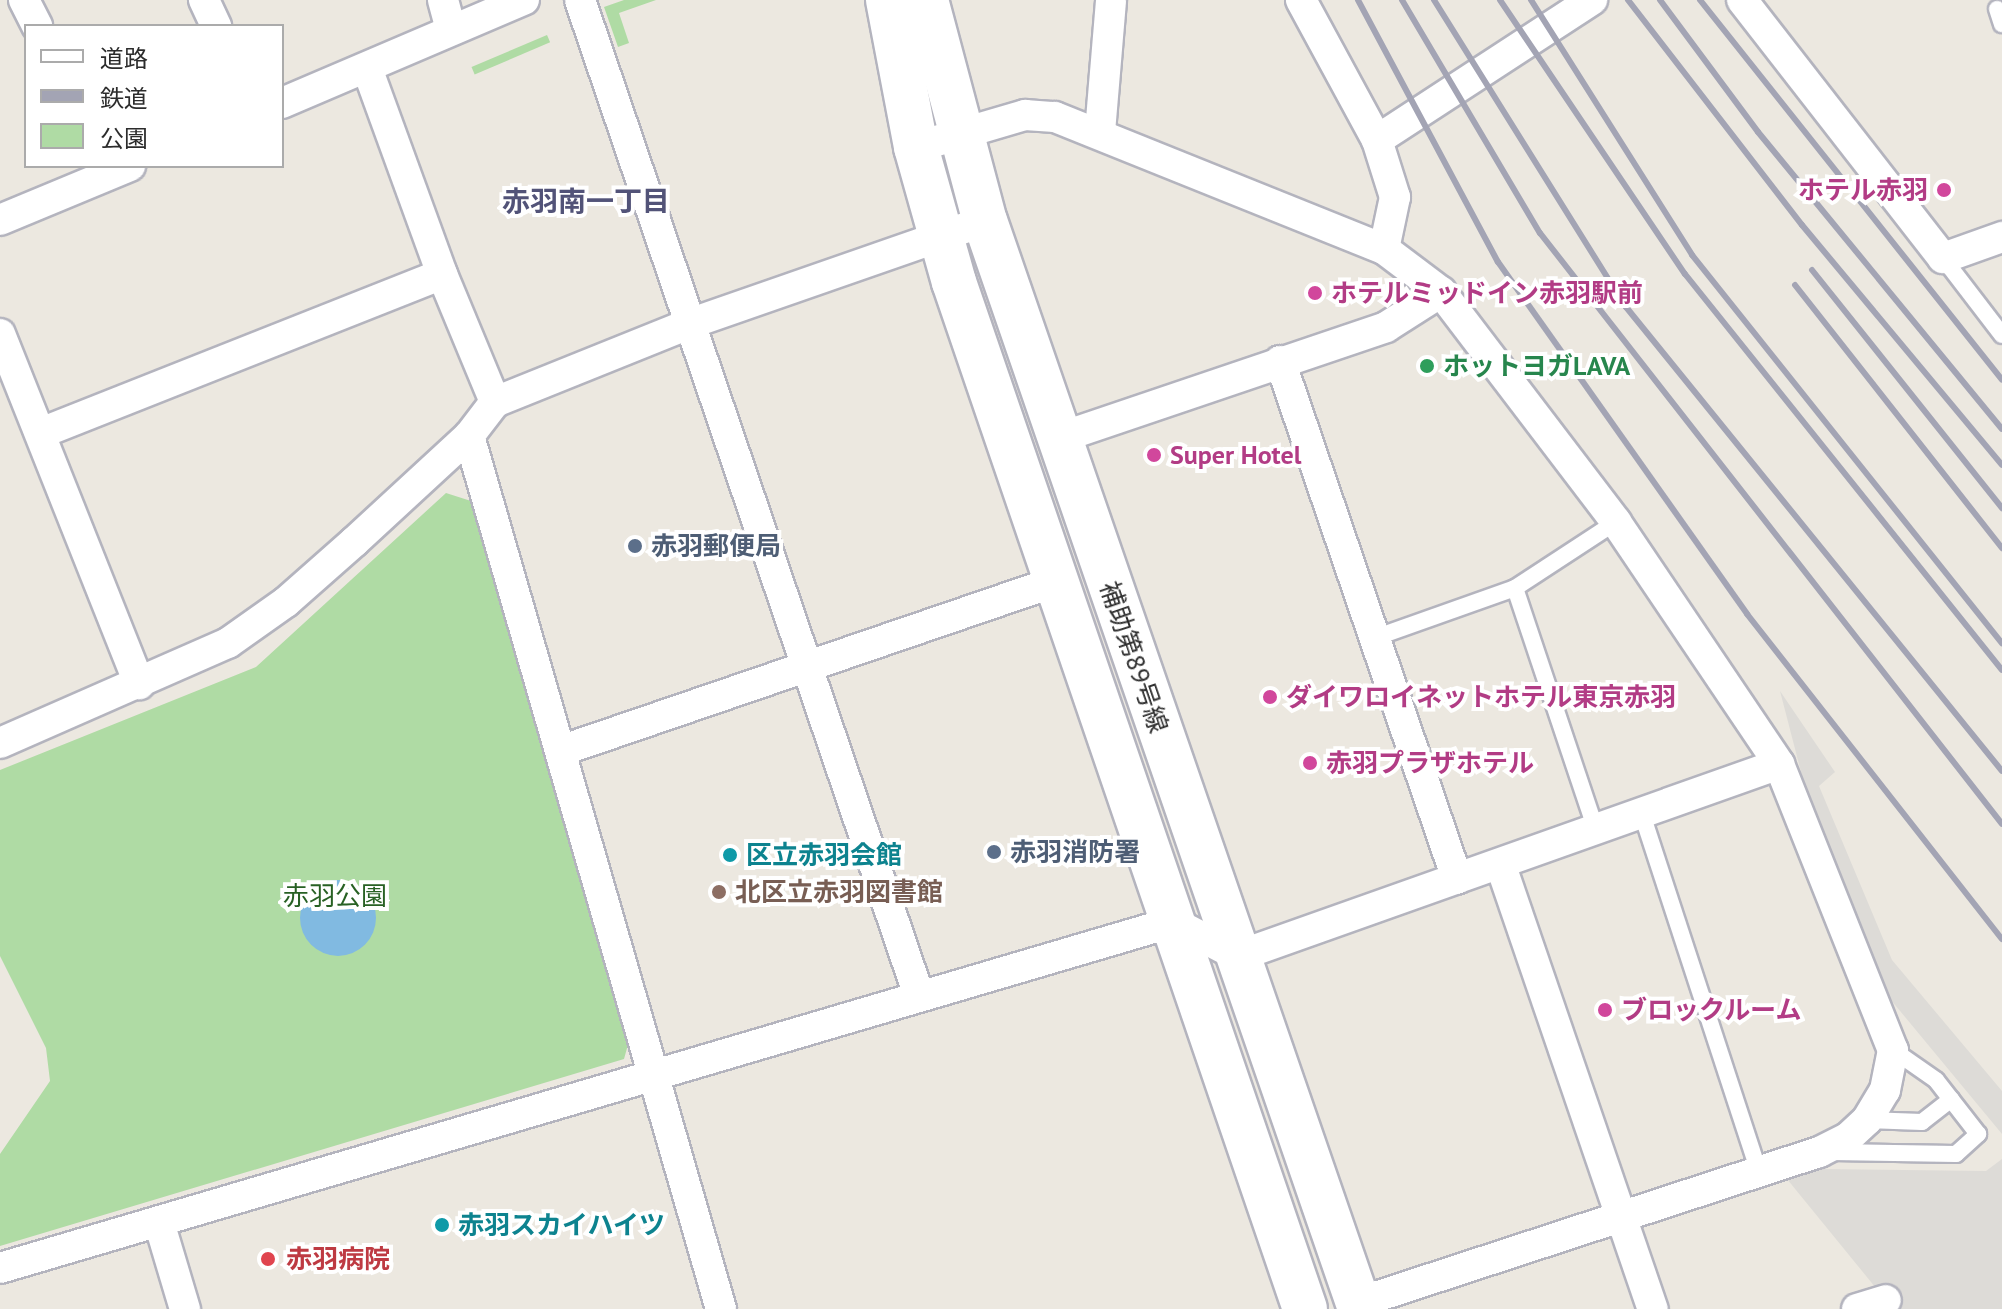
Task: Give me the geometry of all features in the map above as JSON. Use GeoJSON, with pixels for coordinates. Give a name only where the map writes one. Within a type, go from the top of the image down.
{"type":"FeatureCollection","features":[{"type":"Feature","properties":{"kind":"street"},"geometry":{"type":"LineString","coordinates":[[24,0],[36,24]]}},
{"type":"Feature","properties":{"kind":"street"},"geometry":{"type":"LineString","coordinates":[[204,0],[215,24]]}},
{"type":"Feature","properties":{"kind":"street"},"geometry":{"type":"LineString","coordinates":[[443,0],[451,29]]}},
{"type":"Feature","properties":{"kind":"street"},"geometry":{"type":"LineString","coordinates":[[284,102],[524,0]]}},
{"type":"Feature","properties":{"kind":"street"},"geometry":{"type":"LineString","coordinates":[[580,0],[919,996]]}},
{"type":"Feature","properties":{"kind":"street","name":"補助第89号線"},"geometry":{"type":"LineString","coordinates":[[888,0],[916,147],[940,237],[1305,1309]]}},
{"type":"Feature","properties":{"kind":"street","name":"補助第89号線"},"geometry":{"type":"LineString","coordinates":[[926,0],[985,221],[1359,1306]]}},
{"type":"Feature","properties":{"kind":"street"},"geometry":{"type":"LineString","coordinates":[[1100,132],[1111,0]]}},
{"type":"Feature","properties":{"kind":"street"},"geometry":{"type":"LineString","coordinates":[[1301,0],[1377,140],[1395,197],[1384,249]]}},
{"type":"Feature","properties":{"kind":"street"},"geometry":{"type":"LineString","coordinates":[[1377,140],[1592,0]]}},
{"type":"Feature","properties":{"kind":"street"},"geometry":{"type":"LineString","coordinates":[[1742,0],[1943,258],[2002,237]]}},
{"type":"Feature","properties":{"kind":"street"},"geometry":{"type":"LineString","coordinates":[[367,68],[442,274],[495,402]]}},
{"type":"Feature","properties":{"kind":"street"},"geometry":{"type":"LineString","coordinates":[[916,147],[1025,115],[1055,117],[1100,132],[1384,249],[1441,292],[1616,522],[1779,764],[1893,1050],[1885,1090],[1867,1120],[1849,1137],[1819,1152],[1621,1214],[1359,1306]]}},
{"type":"Feature","properties":{"kind":"street"},"geometry":{"type":"LineString","coordinates":[[0,220],[115,169]]}},
{"type":"Feature","properties":{"kind":"street"},"geometry":{"type":"LineString","coordinates":[[0,743],[228,643],[286,602],[469,436],[495,402],[689,324],[985,221]]}},
{"type":"Feature","properties":{"kind":"street"},"geometry":{"type":"LineString","coordinates":[[41,433],[442,274]]}},
{"type":"Feature","properties":{"kind":"street"},"geometry":{"type":"LineString","coordinates":[[1059,438],[1386,327],[1441,292]]}},
{"type":"Feature","properties":{"kind":"street"},"geometry":{"type":"LineString","coordinates":[[0,334],[139,684]]}},
{"type":"Feature","properties":{"kind":"street"},"geometry":{"type":"LineString","coordinates":[[1280,361],[1457,879]]}},
{"type":"Feature","properties":{"kind":"street"},"geometry":{"type":"LineString","coordinates":[[469,436],[721,1309]]}},
{"type":"Feature","properties":{"kind":"street"},"geometry":{"type":"LineString","coordinates":[[560,751],[805,663],[1057,581]]}},
{"type":"Feature","properties":{"kind":"street"},"geometry":{"type":"LineString","coordinates":[[0,1268],[1173,922],[1238,956],[1501,866],[1595,827],[1779,764]]}},
{"type":"Feature","properties":{"kind":"street"},"geometry":{"type":"LineString","coordinates":[[1501,866],[1653,1309]]}},
{"type":"Feature","properties":{"kind":"street"},"geometry":{"type":"LineString","coordinates":[[159,1222],[185,1309]]}},
{"type":"Feature","properties":{"kind":"lane"},"geometry":{"type":"LineString","coordinates":[[1943,258],[2002,335]]}},
{"type":"Feature","properties":{"kind":"lane"},"geometry":{"type":"LineString","coordinates":[[1374,638],[1515,588],[1616,522]]}},
{"type":"Feature","properties":{"kind":"lane"},"geometry":{"type":"LineString","coordinates":[[1515,588],[1595,827]]}},
{"type":"Feature","properties":{"kind":"lane"},"geometry":{"type":"LineString","coordinates":[[1641,811],[1758,1169]]}},
{"type":"Feature","properties":{"kind":"lane"},"geometry":{"type":"LineString","coordinates":[[1819,1152],[1956,1154],[1978,1134],[1936,1080],[1893,1050]]}},
{"type":"Feature","properties":{"kind":"lane"},"geometry":{"type":"LineString","coordinates":[[1867,1120],[1922,1122],[1951,1099]]}},
{"type":"Feature","properties":{"kind":"green space"},"geometry":{"type":"Polygon","coordinates":[[[624,0],[656,0],[619,13],[629,43],[618,47],[604,7],[624,0]]]}},
{"type":"Feature","properties":{"kind":"green space"},"geometry":{"type":"Polygon","coordinates":[[[547,35],[550,42],[475,74],[472,67],[547,35]]]}},
{"type":"Feature","properties":{"kind":"green space","name":"赤羽公園"},"geometry":{"type":"Polygon","coordinates":[[[446,493],[471,501],[629,1041],[624,1059],[0,1246],[0,1154],[50,1081],[46,1048],[0,956],[0,770],[256,667],[446,493]]]}},
{"type":"Feature","properties":{"kind":"shaded area"},"geometry":{"type":"Polygon","coordinates":[[[1780,691],[1835,772],[1819,786],[1892,960],[2002,1091],[2002,1134],[1886,994],[1807,795],[1780,691]]]}},
{"type":"Feature","properties":{"kind":"shaded area"},"geometry":{"type":"Polygon","coordinates":[[[2002,1159],[2002,1309],[1893,1309],[1787,1179],[1821,1169],[1986,1171],[2002,1159]]]}},
{"type":"Feature","properties":{"kind":"water"},"geometry":{"type":"Polygon","coordinates":[[[338,880],[352,883],[365,891],[373,904],[376,918],[373,932],[365,945],[352,953],[338,956],[324,953],[311,945],[303,932],[300,918],[303,904],[311,891],[324,883],[338,880]]]}},
{"type":"Feature","properties":{"kind":"railway"},"geometry":{"type":"LineString","coordinates":[[1358,0],[1498,262],[1747,614],[2002,939]]}},
{"type":"Feature","properties":{"kind":"railway"},"geometry":{"type":"LineString","coordinates":[[1402,0],[1540,233],[2002,824]]}},
{"type":"Feature","properties":{"kind":"railway"},"geometry":{"type":"LineString","coordinates":[[1434,0],[1626,307],[2002,771]]}},
{"type":"Feature","properties":{"kind":"railway"},"geometry":{"type":"LineString","coordinates":[[1500,0],[1685,274],[2002,670]]}},
{"type":"Feature","properties":{"kind":"railway"},"geometry":{"type":"LineString","coordinates":[[1531,0],[1692,255],[2002,643]]}},
{"type":"Feature","properties":{"kind":"railway"},"geometry":{"type":"LineString","coordinates":[[1628,0],[1802,225],[2002,465]]}},
{"type":"Feature","properties":{"kind":"railway"},"geometry":{"type":"LineString","coordinates":[[1660,0],[1758,132],[2002,429]]}},
{"type":"Feature","properties":{"kind":"railway"},"geometry":{"type":"LineString","coordinates":[[1700,0],[2002,380]]}},
{"type":"Feature","properties":{"kind":"railway"},"geometry":{"type":"LineString","coordinates":[[1812,270],[2002,508]]}},
{"type":"Feature","properties":{"kind":"railway"},"geometry":{"type":"LineString","coordinates":[[1795,285],[2002,548]]}},
{"type":"Feature","properties":{"kind":"place","name":"ホテル赤羽"},"geometry":{"type":"Point","coordinates":[1944,190]}},
{"type":"Feature","properties":{"kind":"place","name":"ホテルミッドイン赤羽駅前"},"geometry":{"type":"Point","coordinates":[1315,293]}},
{"type":"Feature","properties":{"kind":"place","name":"ホットヨガLAVA"},"geometry":{"type":"Point","coordinates":[1427,366]}},
{"type":"Feature","properties":{"kind":"place","name":"Super Hotel"},"geometry":{"type":"Point","coordinates":[1154,455]}},
{"type":"Feature","properties":{"kind":"place","name":"赤羽郵便局"},"geometry":{"type":"Point","coordinates":[635,546]}},
{"type":"Feature","properties":{"kind":"place","name":"ダイワロイネットホテル東京赤羽"},"geometry":{"type":"Point","coordinates":[1270,697]}},
{"type":"Feature","properties":{"kind":"place","name":"赤羽プラザホテル"},"geometry":{"type":"Point","coordinates":[1310,763]}},
{"type":"Feature","properties":{"kind":"place","name":"赤羽消防署"},"geometry":{"type":"Point","coordinates":[994,852]}},
{"type":"Feature","properties":{"kind":"place","name":"区立赤羽会館"},"geometry":{"type":"Point","coordinates":[730,855]}},
{"type":"Feature","properties":{"kind":"place","name":"北区立赤羽図書館"},"geometry":{"type":"Point","coordinates":[719,892]}},
{"type":"Feature","properties":{"kind":"place","name":"ブロックルーム"},"geometry":{"type":"Point","coordinates":[1605,1010]}},
{"type":"Feature","properties":{"kind":"place","name":"赤羽スカイハイツ"},"geometry":{"type":"Point","coordinates":[442,1225]}},
{"type":"Feature","properties":{"kind":"place","name":"赤羽病院"},"geometry":{"type":"Point","coordinates":[268,1259]}},
{"type":"Feature","properties":{"kind":"district","name":"赤羽南一丁目"},"geometry":{"type":"Point","coordinates":[586,201]}}]}
